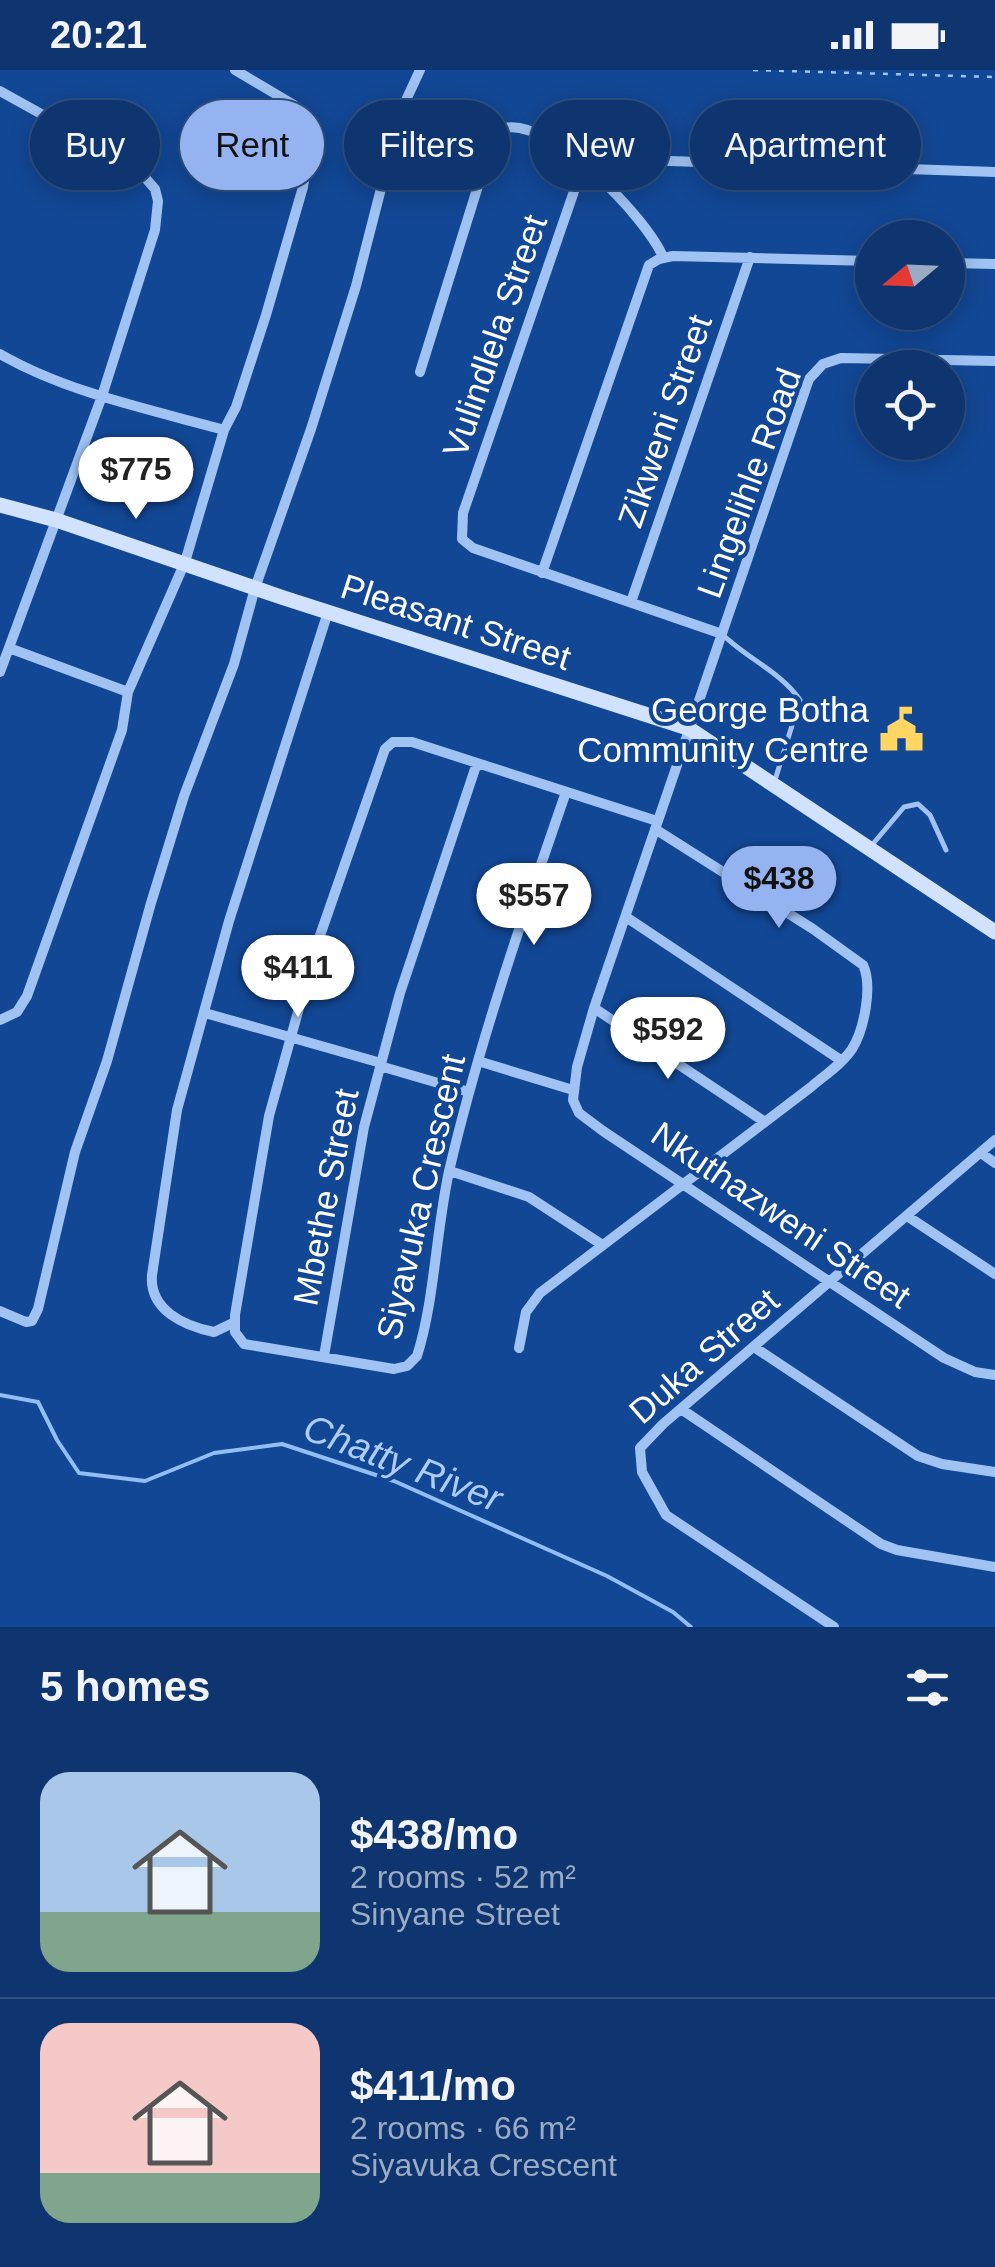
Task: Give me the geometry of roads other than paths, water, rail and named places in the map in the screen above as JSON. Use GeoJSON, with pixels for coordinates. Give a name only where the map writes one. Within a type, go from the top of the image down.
{"type":"FeatureCollection","features":[{"type":"Feature","properties":{"kind":"street"},"geometry":{"type":"LineString","coordinates":[[0,1020],[17,1012],[27,996],[122,730],[128,692],[185,562],[303,187],[310,143],[308,122],[294,105],[235,70]]}},
{"type":"Feature","properties":{"kind":"street"},"geometry":{"type":"LineString","coordinates":[[0,1311],[26,1322],[32,1321],[38,1309],[75,1152],[107,1060],[184,796],[234,664],[349,310],[401,111],[420,70]]}},
{"type":"Feature","properties":{"kind":"street"},"geometry":{"type":"LineString","coordinates":[[0,91],[135,166],[155,190],[158,201],[155,230],[102,396],[0,672]]}},
{"type":"Feature","properties":{"kind":"street"},"geometry":{"type":"LineString","coordinates":[[420,372],[483,170],[500,132],[511,126],[530,133]]}},
{"type":"Feature","properties":{"kind":"street"},"geometry":{"type":"LineString","coordinates":[[670,161],[995,172]]}},
{"type":"Feature","properties":{"kind":"street","name":"Vulindlela Street"},"geometry":{"type":"LineString","coordinates":[[573,190],[460,524],[465,544],[722,634]]}},
{"type":"Feature","properties":{"kind":"street"},"geometry":{"type":"LineString","coordinates":[[611,190],[651,232],[663,258]]}},
{"type":"Feature","properties":{"kind":"street"},"geometry":{"type":"LineString","coordinates":[[542,573],[646,270],[654,260],[750,257],[855,260]]}},
{"type":"Feature","properties":{"kind":"street","name":"Zikweni Street"},"geometry":{"type":"LineString","coordinates":[[632,602],[750,257]]}},
{"type":"Feature","properties":{"kind":"street"},"geometry":{"type":"LineString","coordinates":[[965,263],[995,264]]}},
{"type":"Feature","properties":{"kind":"street"},"geometry":{"type":"LineString","coordinates":[[0,354],[23,367],[102,396],[224,430]]}},
{"type":"Feature","properties":{"kind":"street","name":"Lingelihle Road"},"geometry":{"type":"LineString","coordinates":[[688,728],[815,371],[841,358],[995,361]]}},
{"type":"Feature","properties":{"kind":"street","name":"Pleasant Street"},"geometry":{"type":"LineString","coordinates":[[0,505],[688,728],[995,932]]}},
{"type":"Feature","properties":{"kind":"street"},"geometry":{"type":"LineString","coordinates":[[328,612],[229,920],[172,1134],[151,1289],[158,1303],[182,1321],[214,1332],[234,1322],[269,1116],[316,947],[380,755],[393,742],[406,741],[477,763],[656,825],[863,965],[868,985],[857,1038],[842,1061],[601,1244],[530,1304],[519,1348]]}},
{"type":"Feature","properties":{"kind":"street"},"geometry":{"type":"LineString","coordinates":[[9,648],[128,692]]}},
{"type":"Feature","properties":{"kind":"street"},"geometry":{"type":"LineString","coordinates":[[478,1061],[573,1090],[594,1008],[688,728]]}},
{"type":"Feature","properties":{"kind":"street","name":"Mbethe Street"},"geometry":{"type":"LineString","coordinates":[[324,1356],[355,1164],[380,1065],[477,763]]}},
{"type":"Feature","properties":{"kind":"street","name":"Siyavuka Crescent"},"geometry":{"type":"LineString","coordinates":[[234,1322],[238,1339],[253,1348],[394,1369],[407,1366],[417,1356],[450,1170],[469,1092],[566,792]]}},
{"type":"Feature","properties":{"kind":"street"},"geometry":{"type":"LineString","coordinates":[[626,917],[842,1061]]}},
{"type":"Feature","properties":{"kind":"street"},"geometry":{"type":"LineString","coordinates":[[594,1008],[765,1122]]}},
{"type":"Feature","properties":{"kind":"street"},"geometry":{"type":"LineString","coordinates":[[205,1013],[469,1092]]}},
{"type":"Feature","properties":{"kind":"street","name":"Nkuthazweni Street"},"geometry":{"type":"LineString","coordinates":[[573,1090],[575,1106],[585,1118],[944,1358],[975,1372],[995,1375]]}},
{"type":"Feature","properties":{"kind":"street","name":"Duka Street"},"geometry":{"type":"LineString","coordinates":[[834,1627],[661,1509],[638,1456],[650,1435],[995,1140]]}},
{"type":"Feature","properties":{"kind":"street"},"geometry":{"type":"LineString","coordinates":[[980,1153],[995,1163]]}},
{"type":"Feature","properties":{"kind":"street"},"geometry":{"type":"LineString","coordinates":[[450,1170],[529,1197],[601,1244]]}},
{"type":"Feature","properties":{"kind":"street"},"geometry":{"type":"LineString","coordinates":[[907,1216],[995,1274]]}},
{"type":"Feature","properties":{"kind":"street"},"geometry":{"type":"LineString","coordinates":[[754,1346],[918,1456],[995,1472]]}},
{"type":"Feature","properties":{"kind":"street"},"geometry":{"type":"LineString","coordinates":[[681,1409],[882,1544],[897,1550],[995,1566]]}},
{"type":"Feature","properties":{"kind":"lane"},"geometry":{"type":"LineString","coordinates":[[722,634],[778,677],[800,700],[774,783]]}},
{"type":"Feature","properties":{"kind":"lane"},"geometry":{"type":"LineString","coordinates":[[870,848],[904,807],[918,804],[930,815],[946,850]]}},
{"type":"Feature","properties":{"kind":"waterway","name":"Chatty River"},"geometry":{"type":"LineString","coordinates":[[0,1395],[38,1402],[79,1473],[145,1481],[214,1453],[282,1444],[394,1481],[607,1576],[673,1612],[691,1627]]}},
{"type":"Feature","properties":{"kind":"place","name":"George Botha Community Centre"},"geometry":{"type":"Point","coordinates":[902,730]}}]}
